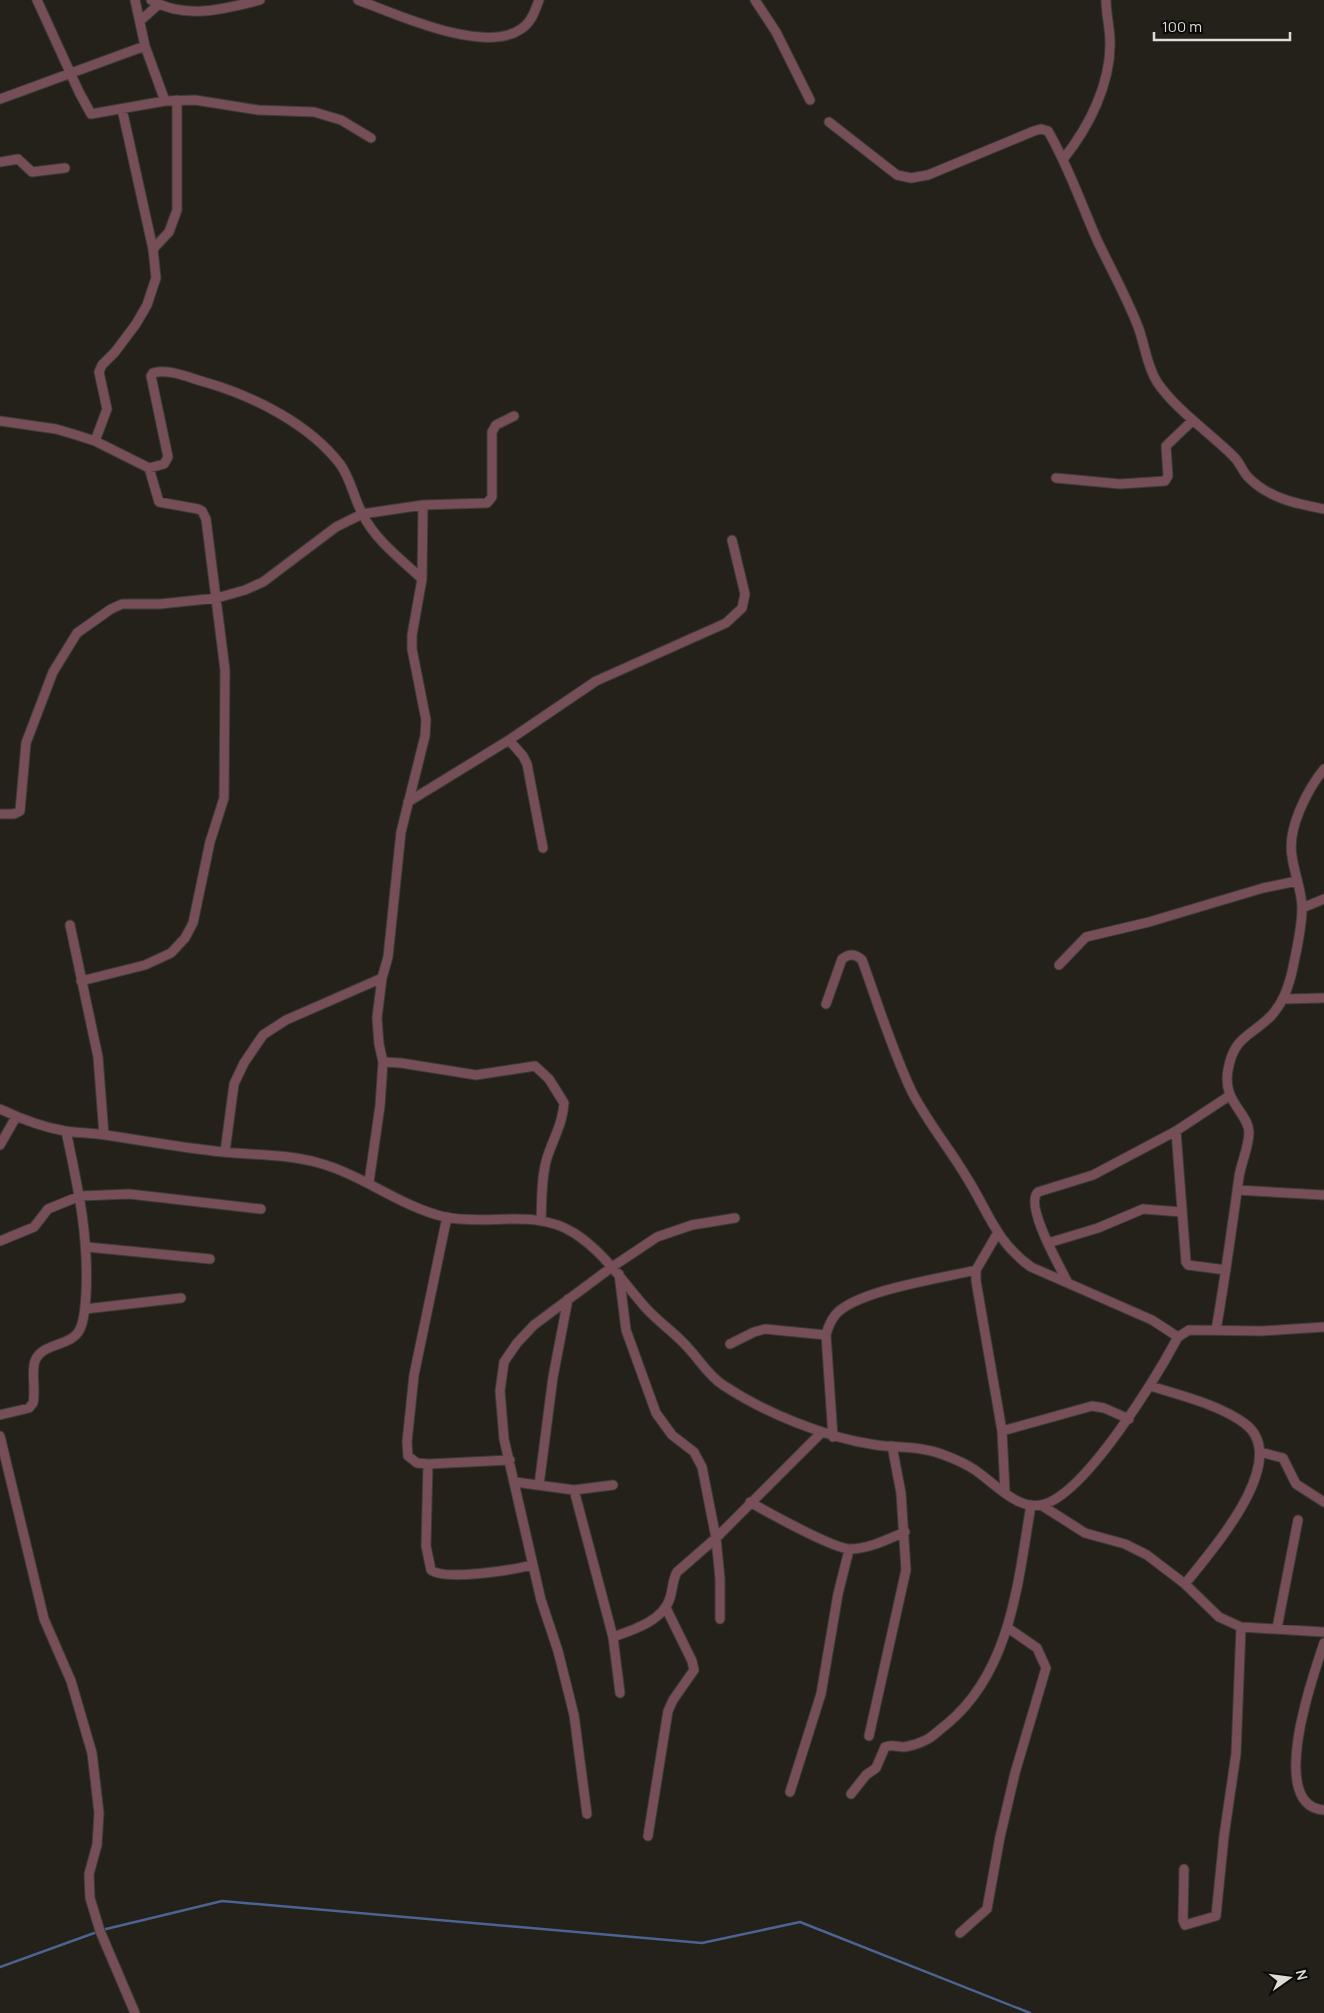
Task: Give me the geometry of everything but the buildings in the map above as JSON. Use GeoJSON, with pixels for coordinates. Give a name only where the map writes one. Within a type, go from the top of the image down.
{"type":"FeatureCollection","features":[{"type":"Feature","properties":{"kind":"street"},"geometry":{"type":"LineString","coordinates":[[37,0],[70,72],[92,114],[165,101],[195,100],[258,110],[314,112],[341,120],[371,138]]}},
{"type":"Feature","properties":{"kind":"street"},"geometry":{"type":"LineString","coordinates":[[134,0],[145,46],[165,101]]}},
{"type":"Feature","properties":{"kind":"street"},"geometry":{"type":"LineString","coordinates":[[140,21],[155,2],[190,12],[216,11],[260,0]]}},
{"type":"Feature","properties":{"kind":"street"},"geometry":{"type":"LineString","coordinates":[[358,0],[431,26],[478,38],[509,35],[521,29],[530,21],[539,0]]}},
{"type":"Feature","properties":{"kind":"street"},"geometry":{"type":"LineString","coordinates":[[755,0],[776,32],[810,100]]}},
{"type":"Feature","properties":{"kind":"street"},"geometry":{"type":"LineString","coordinates":[[1064,158],[1079,139],[1102,89],[1109,62],[1110,41],[1106,0]]}},
{"type":"Feature","properties":{"kind":"street"},"geometry":{"type":"LineString","coordinates":[[0,99],[145,46]]}},
{"type":"Feature","properties":{"kind":"street"},"geometry":{"type":"LineString","coordinates":[[153,249],[169,232],[176,210],[177,100]]}},
{"type":"Feature","properties":{"kind":"street"},"geometry":{"type":"LineString","coordinates":[[95,441],[107,408],[99,372],[102,365],[115,352],[136,324],[147,305],[156,278],[153,249],[122,109]]}},
{"type":"Feature","properties":{"kind":"street"},"geometry":{"type":"LineString","coordinates":[[829,122],[897,174],[911,178],[928,175],[1041,129],[1048,131],[1064,158],[1098,241],[1137,323],[1152,374],[1158,384],[1193,420],[1235,457],[1247,476],[1256,485],[1288,501],[1324,510]]}},
{"type":"Feature","properties":{"kind":"street"},"geometry":{"type":"LineString","coordinates":[[0,162],[18,159],[32,172],[65,168]]}},
{"type":"Feature","properties":{"kind":"street"},"geometry":{"type":"LineString","coordinates":[[0,421],[56,429],[95,441],[149,468],[164,464],[168,457],[151,376],[153,373],[165,372],[228,389],[274,411],[302,428],[340,464],[348,477],[362,514],[383,542],[422,579]]}},
{"type":"Feature","properties":{"kind":"street"},"geometry":{"type":"LineString","coordinates":[[0,814],[14,814],[20,811],[26,743],[53,672],[77,633],[111,609],[122,604],[160,604],[217,598],[245,590],[263,582],[310,544],[336,527],[362,514],[423,506],[487,503],[491,501],[492,432],[496,425],[514,416]]}},
{"type":"Feature","properties":{"kind":"street"},"geometry":{"type":"LineString","coordinates":[[1056,478],[1120,484],[1165,481],[1168,476],[1166,446],[1193,420]]}},
{"type":"Feature","properties":{"kind":"street"},"geometry":{"type":"LineString","coordinates":[[81,981],[145,966],[171,953],[185,938],[193,924],[210,842],[224,798],[225,670],[217,598],[204,514],[198,509],[159,502],[149,468]]}},
{"type":"Feature","properties":{"kind":"street"},"geometry":{"type":"LineString","coordinates":[[368,1182],[379,1114],[383,1062],[379,1044],[377,1018],[382,978],[388,957],[401,832],[425,736],[426,720],[412,649],[412,635],[422,579],[423,506]]}},
{"type":"Feature","properties":{"kind":"street"},"geometry":{"type":"LineString","coordinates":[[408,802],[509,740],[606,676],[726,624],[742,608],[745,594],[732,540]]}},
{"type":"Feature","properties":{"kind":"street"},"geometry":{"type":"LineString","coordinates":[[509,740],[524,756],[527,764],[543,848]]}},
{"type":"Feature","properties":{"kind":"street"},"geometry":{"type":"LineString","coordinates":[[1216,1330],[1248,1130],[1229,1096],[1227,1072],[1232,1053],[1241,1039],[1271,1016],[1284,999],[1293,964],[1302,908],[1291,854],[1292,838],[1306,799],[1317,778],[1324,770]]}},
{"type":"Feature","properties":{"kind":"street"},"geometry":{"type":"LineString","coordinates":[[1059,965],[1086,937],[1149,922],[1254,890],[1297,881]]}},
{"type":"Feature","properties":{"kind":"street"},"geometry":{"type":"LineString","coordinates":[[1302,908],[1324,899]]}},
{"type":"Feature","properties":{"kind":"street"},"geometry":{"type":"LineString","coordinates":[[70,925],[98,1057],[104,1135]]}},
{"type":"Feature","properties":{"kind":"street"},"geometry":{"type":"LineString","coordinates":[[826,1004],[842,959],[848,955],[856,955],[862,960],[893,1047],[913,1092],[938,1137],[967,1178],[997,1234],[1013,1254],[1031,1267],[1152,1320],[1178,1337]]}},
{"type":"Feature","properties":{"kind":"street"},"geometry":{"type":"LineString","coordinates":[[225,1152],[234,1084],[244,1063],[263,1035],[286,1020],[382,978]]}},
{"type":"Feature","properties":{"kind":"street"},"geometry":{"type":"LineString","coordinates":[[1284,999],[1324,998]]}},
{"type":"Feature","properties":{"kind":"street"},"geometry":{"type":"LineString","coordinates":[[383,1062],[401,1063],[476,1075],[496,1074],[528,1066],[535,1066],[541,1070],[564,1103],[561,1125],[546,1166],[541,1220]]}},
{"type":"Feature","properties":{"kind":"street"},"geometry":{"type":"LineString","coordinates":[[1068,1283],[1048,1243],[1033,1205],[1033,1199],[1038,1192],[1093,1176],[1176,1131],[1229,1096]]}},
{"type":"Feature","properties":{"kind":"street"},"geometry":{"type":"LineString","coordinates":[[0,1109],[16,1117],[66,1131],[104,1135],[167,1146],[280,1156],[316,1162],[368,1182],[423,1210],[447,1217],[541,1220],[574,1233],[616,1270],[647,1309],[674,1333],[711,1376],[723,1385],[774,1412],[833,1437],[917,1448],[943,1454],[974,1469],[1006,1492],[1030,1505],[1041,1505],[1059,1498],[1073,1486],[1128,1419],[1151,1386],[1178,1337],[1189,1330],[1262,1331],[1324,1327]]}},
{"type":"Feature","properties":{"kind":"street"},"geometry":{"type":"LineString","coordinates":[[0,1146],[16,1117]]}},
{"type":"Feature","properties":{"kind":"street"},"geometry":{"type":"LineString","coordinates":[[0,1415],[29,1408],[33,1403],[35,1361],[41,1353],[76,1336],[81,1327],[85,1309],[87,1247],[80,1196],[66,1131]]}},
{"type":"Feature","properties":{"kind":"street"},"geometry":{"type":"LineString","coordinates":[[1176,1131],[1186,1262],[1188,1265],[1226,1270]]}},
{"type":"Feature","properties":{"kind":"street"},"geometry":{"type":"LineString","coordinates":[[1237,1190],[1324,1194]]}},
{"type":"Feature","properties":{"kind":"street"},"geometry":{"type":"LineString","coordinates":[[0,1241],[34,1227],[48,1209],[80,1196],[129,1194],[261,1209]]}},
{"type":"Feature","properties":{"kind":"street"},"geometry":{"type":"LineString","coordinates":[[1048,1243],[1092,1230],[1143,1209],[1182,1212]]}},
{"type":"Feature","properties":{"kind":"street"},"geometry":{"type":"LineString","coordinates":[[447,1217],[414,1375],[407,1452],[411,1460],[428,1464],[510,1460]]}},
{"type":"Feature","properties":{"kind":"street"},"geometry":{"type":"LineString","coordinates":[[587,1814],[574,1715],[558,1651],[541,1600],[532,1565],[504,1439],[500,1391],[504,1362],[517,1343],[534,1325],[568,1299],[616,1270],[670,1231],[692,1225],[735,1218]]}},
{"type":"Feature","properties":{"kind":"street"},"geometry":{"type":"LineString","coordinates":[[997,1234],[976,1270],[976,1281],[1002,1431],[1006,1492]]}},
{"type":"Feature","properties":{"kind":"street"},"geometry":{"type":"LineString","coordinates":[[87,1247],[210,1259]]}},
{"type":"Feature","properties":{"kind":"street"},"geometry":{"type":"LineString","coordinates":[[616,1270],[623,1318],[656,1413],[664,1426],[694,1452],[699,1459],[716,1538],[720,1579],[720,1619]]}},
{"type":"Feature","properties":{"kind":"street"},"geometry":{"type":"LineString","coordinates":[[833,1437],[826,1335],[829,1324],[837,1313],[846,1306],[868,1296],[976,1270]]}},
{"type":"Feature","properties":{"kind":"street"},"geometry":{"type":"LineString","coordinates":[[85,1309],[181,1298]]}},
{"type":"Feature","properties":{"kind":"street"},"geometry":{"type":"LineString","coordinates":[[539,1485],[553,1377],[568,1299]]}},
{"type":"Feature","properties":{"kind":"street"},"geometry":{"type":"LineString","coordinates":[[730,1344],[754,1332],[765,1329],[826,1335]]}},
{"type":"Feature","properties":{"kind":"street"},"geometry":{"type":"LineString","coordinates":[[1151,1386],[1194,1400],[1244,1423],[1259,1442],[1260,1466],[1242,1505],[1218,1542],[1185,1584]]}},
{"type":"Feature","properties":{"kind":"street"},"geometry":{"type":"LineString","coordinates":[[1002,1431],[1092,1406],[1104,1408],[1128,1419]]}},
{"type":"Feature","properties":{"kind":"street"},"geometry":{"type":"LineString","coordinates":[[648,1836],[668,1711],[673,1700],[694,1670],[692,1661],[666,1608],[673,1579],[750,1502],[806,1450],[821,1433]]}},
{"type":"Feature","properties":{"kind":"street"},"geometry":{"type":"LineString","coordinates":[[0,1436],[38,1600],[44,1619],[71,1681],[92,1753],[99,1813],[97,1845],[89,1874],[90,1898],[100,1931],[134,2013]]}},
{"type":"Feature","properties":{"kind":"street"},"geometry":{"type":"LineString","coordinates":[[869,1736],[906,1570],[905,1532],[892,1446]]}},
{"type":"Feature","properties":{"kind":"street"},"geometry":{"type":"LineString","coordinates":[[1260,1452],[1282,1458],[1291,1479],[1324,1502]]}},
{"type":"Feature","properties":{"kind":"street"},"geometry":{"type":"LineString","coordinates":[[428,1464],[426,1546],[431,1570],[437,1574],[495,1572],[532,1565]]}},
{"type":"Feature","properties":{"kind":"street"},"geometry":{"type":"LineString","coordinates":[[514,1482],[574,1490],[613,1485]]}},
{"type":"Feature","properties":{"kind":"street"},"geometry":{"type":"LineString","coordinates":[[574,1490],[613,1637],[620,1693]]}},
{"type":"Feature","properties":{"kind":"street"},"geometry":{"type":"LineString","coordinates":[[750,1502],[780,1519],[849,1550],[869,1546],[905,1532]]}},
{"type":"Feature","properties":{"kind":"street"},"geometry":{"type":"LineString","coordinates":[[851,1794],[866,1776],[876,1768],[885,1747],[905,1747],[933,1736],[958,1715],[973,1698],[983,1682],[1008,1628],[1030,1505]]}},
{"type":"Feature","properties":{"kind":"street"},"geometry":{"type":"LineString","coordinates":[[1041,1505],[1085,1533],[1136,1549],[1185,1584],[1220,1617],[1241,1627],[1324,1632]]}},
{"type":"Feature","properties":{"kind":"street"},"geometry":{"type":"LineString","coordinates":[[1277,1628],[1298,1520]]}},
{"type":"Feature","properties":{"kind":"street"},"geometry":{"type":"LineString","coordinates":[[790,1792],[821,1694],[838,1594],[849,1550]]}},
{"type":"Feature","properties":{"kind":"street"},"geometry":{"type":"LineString","coordinates":[[613,1637],[647,1622],[666,1608]]}},
{"type":"Feature","properties":{"kind":"street"},"geometry":{"type":"LineString","coordinates":[[1184,1869],[1183,1920],[1185,1925],[1216,1916],[1224,1836],[1236,1754],[1241,1627]]}},
{"type":"Feature","properties":{"kind":"street"},"geometry":{"type":"LineString","coordinates":[[960,1933],[987,1909],[1000,1837],[1015,1773],[1046,1668],[1037,1648],[1008,1628]]}},
{"type":"Feature","properties":{"kind":"street"},"geometry":{"type":"LineString","coordinates":[[1324,1643],[1300,1719],[1296,1750],[1299,1785],[1306,1804],[1313,1809],[1324,1810]]}},
{"type":"Feature","properties":{"kind":"waterway"},"geometry":{"type":"LineString","coordinates":[[102,1930],[222,1901],[702,1943],[800,1922],[1030,2013]]}},
{"type":"Feature","properties":{"kind":"waterway"},"geometry":{"type":"LineString","coordinates":[[0,1967],[97,1932]]}}]}
